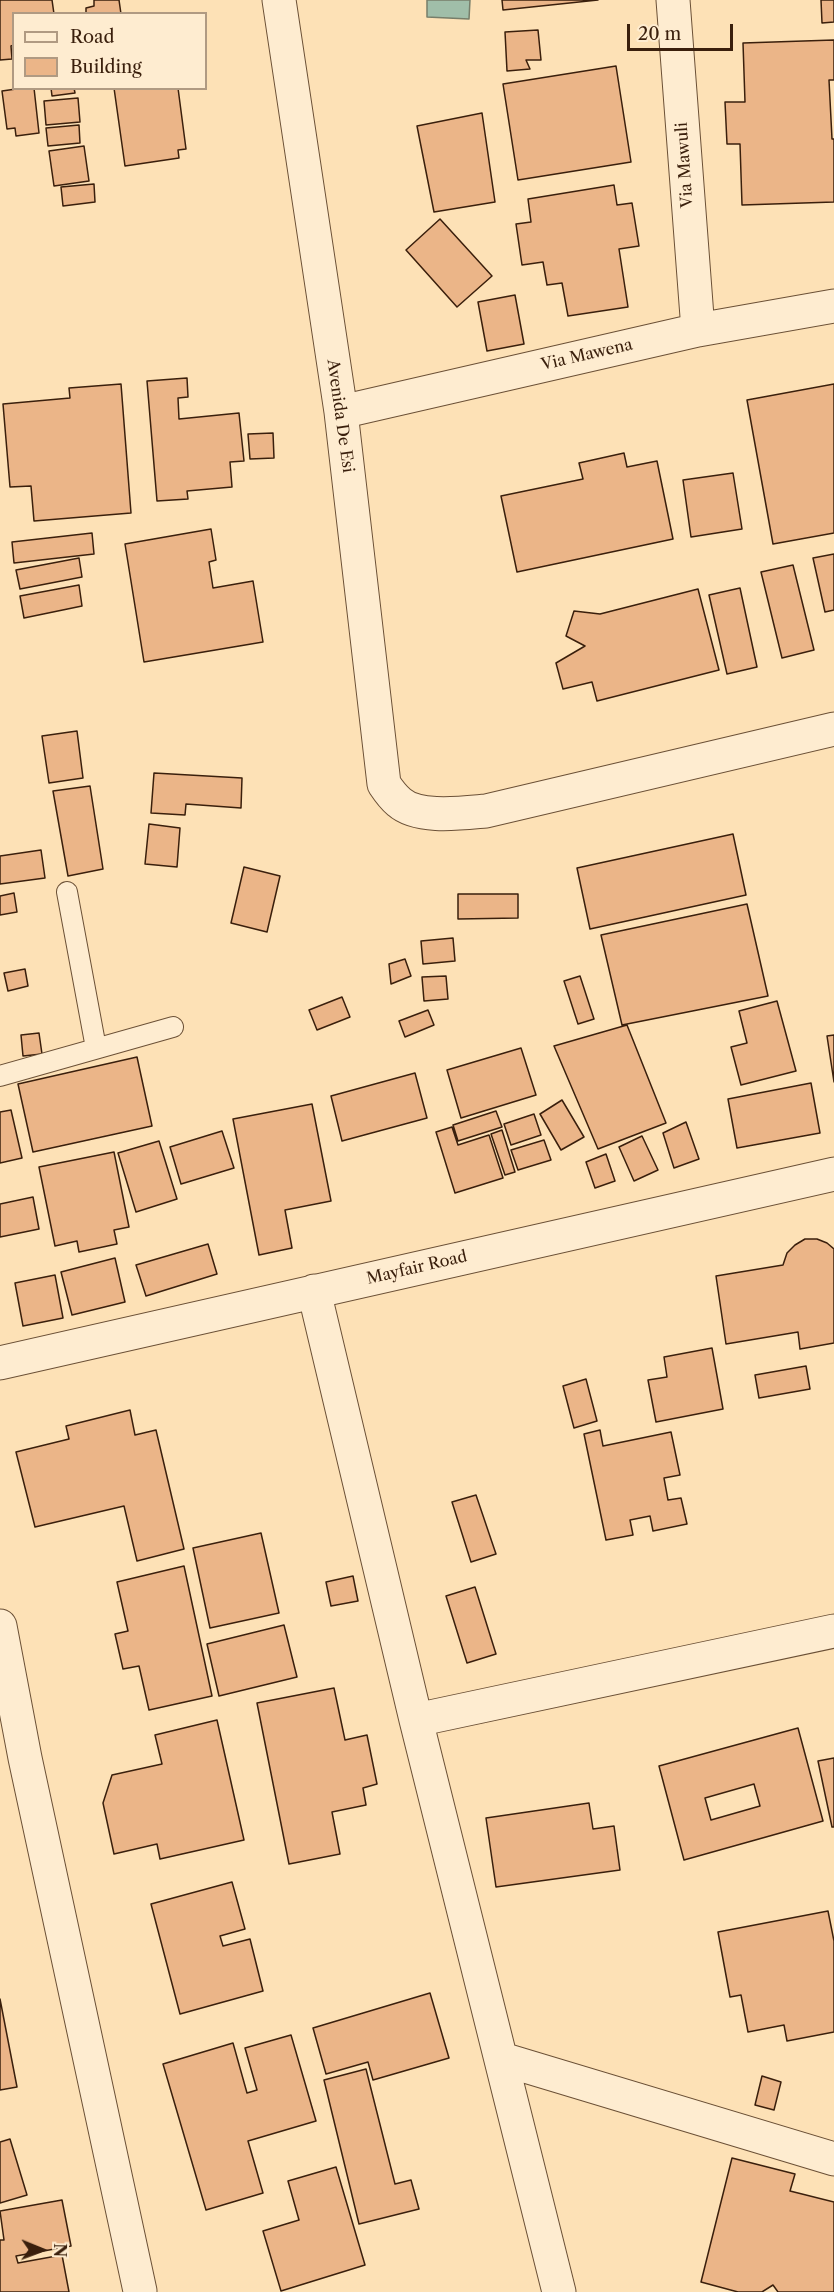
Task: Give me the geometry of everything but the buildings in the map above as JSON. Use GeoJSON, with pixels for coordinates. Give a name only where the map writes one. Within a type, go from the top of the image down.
{"type":"FeatureCollection","features":[{"type":"Feature","properties":{"kind":"street","name":"Avenida De Esi"},"geometry":{"type":"LineString","coordinates":[[279,0],[341,412],[384,784],[400,803],[422,813],[455,814],[486,811],[834,729]]}},
{"type":"Feature","properties":{"kind":"street","name":"Via Mawuli"},"geometry":{"type":"LineString","coordinates":[[673,0],[698,330]]}},
{"type":"Feature","properties":{"kind":"street","name":"Via Mawena"},"geometry":{"type":"LineString","coordinates":[[341,412],[698,330],[834,306]]}},
{"type":"Feature","properties":{"kind":"street","name":"Mayfair Road"},"geometry":{"type":"LineString","coordinates":[[0,1363],[834,1174]]}},
{"type":"Feature","properties":{"kind":"street"},"geometry":{"type":"LineString","coordinates":[[314,1291],[416,1720],[559,2292]]}},
{"type":"Feature","properties":{"kind":"street"},"geometry":{"type":"LineString","coordinates":[[0,1626],[13,1761],[140,2291]]}},
{"type":"Feature","properties":{"kind":"street"},"geometry":{"type":"LineString","coordinates":[[416,1720],[834,1631]]}},
{"type":"Feature","properties":{"kind":"street"},"geometry":{"type":"LineString","coordinates":[[502,2059],[834,2159]]}},
{"type":"Feature","properties":{"kind":"lane"},"geometry":{"type":"LineString","coordinates":[[67,892],[96,1048]]}},
{"type":"Feature","properties":{"kind":"lane"},"geometry":{"type":"LineString","coordinates":[[0,1076],[173,1027]]}},
{"type":"Feature","properties":{"kind":"shaded area"},"geometry":{"type":"Polygon","coordinates":[[[427,0],[470,0],[469,19],[427,17],[427,0]]]}}]}
